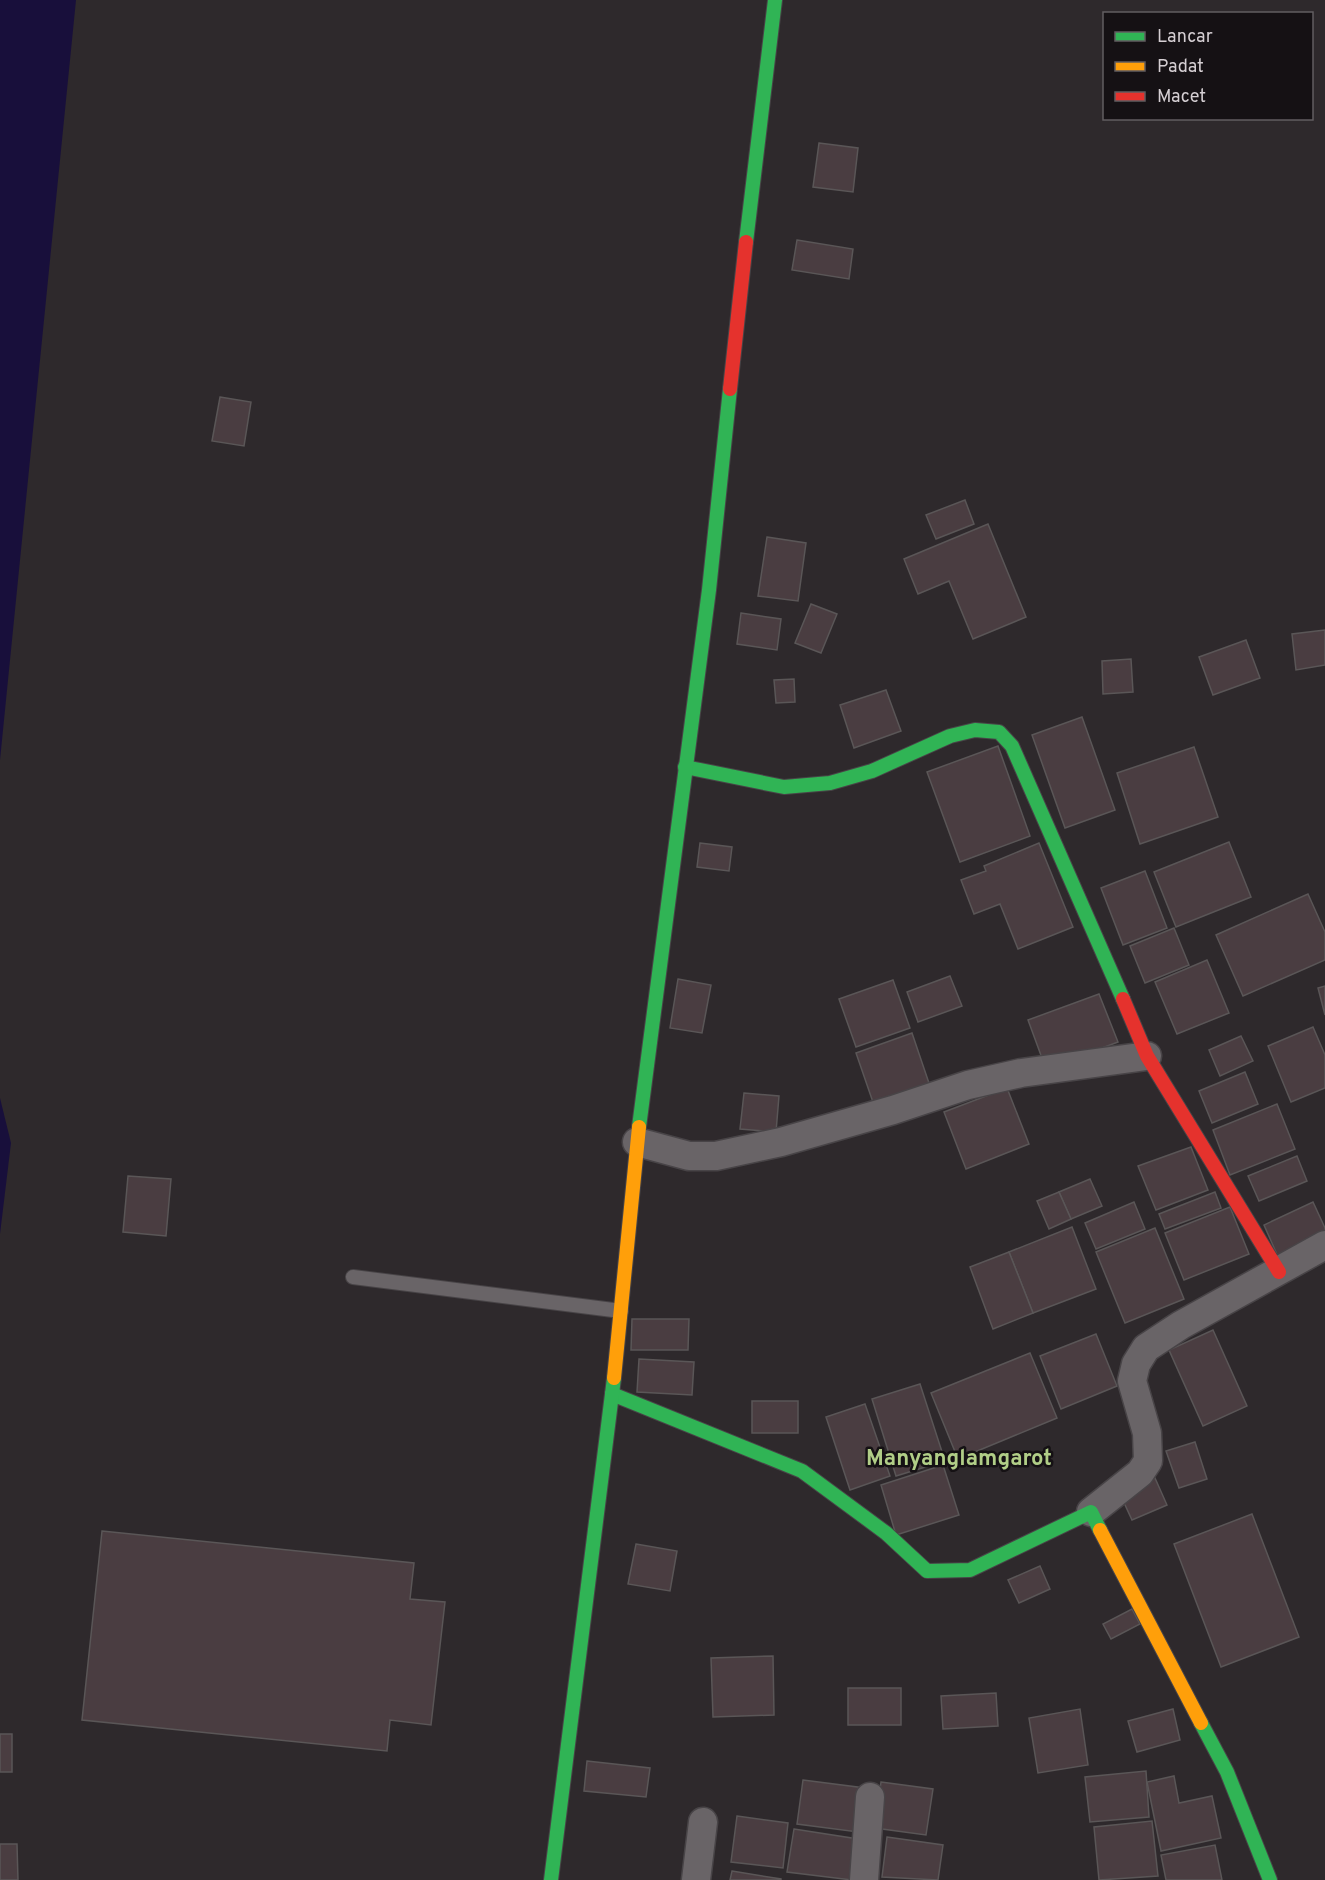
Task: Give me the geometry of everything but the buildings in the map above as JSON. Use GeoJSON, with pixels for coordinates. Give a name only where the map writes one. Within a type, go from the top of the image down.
{"type":"FeatureCollection","features":[{"type":"Feature","properties":{"kind":"street"},"geometry":{"type":"LineString","coordinates":[[551,1880],[612,1394],[636,1142],[710,590],[738,308],[775,0]]}},
{"type":"Feature","properties":{"kind":"street"},"geometry":{"type":"LineString","coordinates":[[685,767],[784,787],[830,783],[872,771],[950,736],[975,730],[999,732],[1012,746],[1024,772],[1148,1056],[1279,1272]]}},
{"type":"Feature","properties":{"kind":"street"},"geometry":{"type":"LineString","coordinates":[[636,1142],[689,1156],[716,1156],[782,1142],[893,1110],[968,1084],[1021,1073],[1148,1056]]}},
{"type":"Feature","properties":{"kind":"street"},"geometry":{"type":"LineString","coordinates":[[612,1394],[802,1471],[886,1533],[927,1571],[970,1570],[1091,1512],[1140,1473],[1148,1461],[1147,1433],[1132,1381],[1136,1364],[1146,1348],[1325,1245]]}},
{"type":"Feature","properties":{"kind":"street"},"geometry":{"type":"LineString","coordinates":[[1091,1512],[1227,1772],[1270,1880]]}},
{"type":"Feature","properties":{"kind":"street"},"geometry":{"type":"LineString","coordinates":[[864,1880],[870,1797]]}},
{"type":"Feature","properties":{"kind":"street"},"geometry":{"type":"LineString","coordinates":[[696,1880],[703,1822]]}},
{"type":"Feature","properties":{"kind":"lane"},"geometry":{"type":"LineString","coordinates":[[353,1277],[621,1311]]}},
{"type":"Feature","properties":{"kind":"shaded area"},"geometry":{"type":"Polygon","coordinates":[[[0,0],[76,0],[0,760],[0,0]]]}},
{"type":"Feature","properties":{"kind":"shaded area"},"geometry":{"type":"Polygon","coordinates":[[[0,1098],[11,1143],[0,1234],[0,1098]]]}},
{"type":"Feature","properties":{"kind":"traffic: fast"},"geometry":{"type":"LineString","coordinates":[[746,242],[775,0]]}},
{"type":"Feature","properties":{"kind":"traffic: fast"},"geometry":{"type":"LineString","coordinates":[[639,1127],[709,590],[730,389]]}},
{"type":"Feature","properties":{"kind":"traffic: fast"},"geometry":{"type":"LineString","coordinates":[[685,767],[784,787],[830,783],[872,771],[950,736],[975,730],[999,732],[1012,746],[1123,999]]}},
{"type":"Feature","properties":{"kind":"traffic: fast"},"geometry":{"type":"LineString","coordinates":[[551,1880],[614,1378]]}},
{"type":"Feature","properties":{"kind":"traffic: fast"},"geometry":{"type":"LineString","coordinates":[[612,1394],[802,1471],[886,1533],[927,1571],[970,1570],[1091,1512],[1100,1530]]}},
{"type":"Feature","properties":{"kind":"traffic: fast"},"geometry":{"type":"LineString","coordinates":[[1201,1723],[1227,1772],[1270,1880]]}},
{"type":"Feature","properties":{"kind":"traffic: slow"},"geometry":{"type":"LineString","coordinates":[[614,1378],[639,1127]]}},
{"type":"Feature","properties":{"kind":"traffic: slow"},"geometry":{"type":"LineString","coordinates":[[1100,1530],[1201,1723]]}},
{"type":"Feature","properties":{"kind":"traffic: jam"},"geometry":{"type":"LineString","coordinates":[[730,389],[746,242]]}},
{"type":"Feature","properties":{"kind":"traffic: jam"},"geometry":{"type":"LineString","coordinates":[[1123,999],[1147,1056],[1279,1272]]}},
{"type":"Feature","properties":{"kind":"district","name":"Manyanglamgarot"},"geometry":{"type":"Point","coordinates":[959,1457]}}]}
